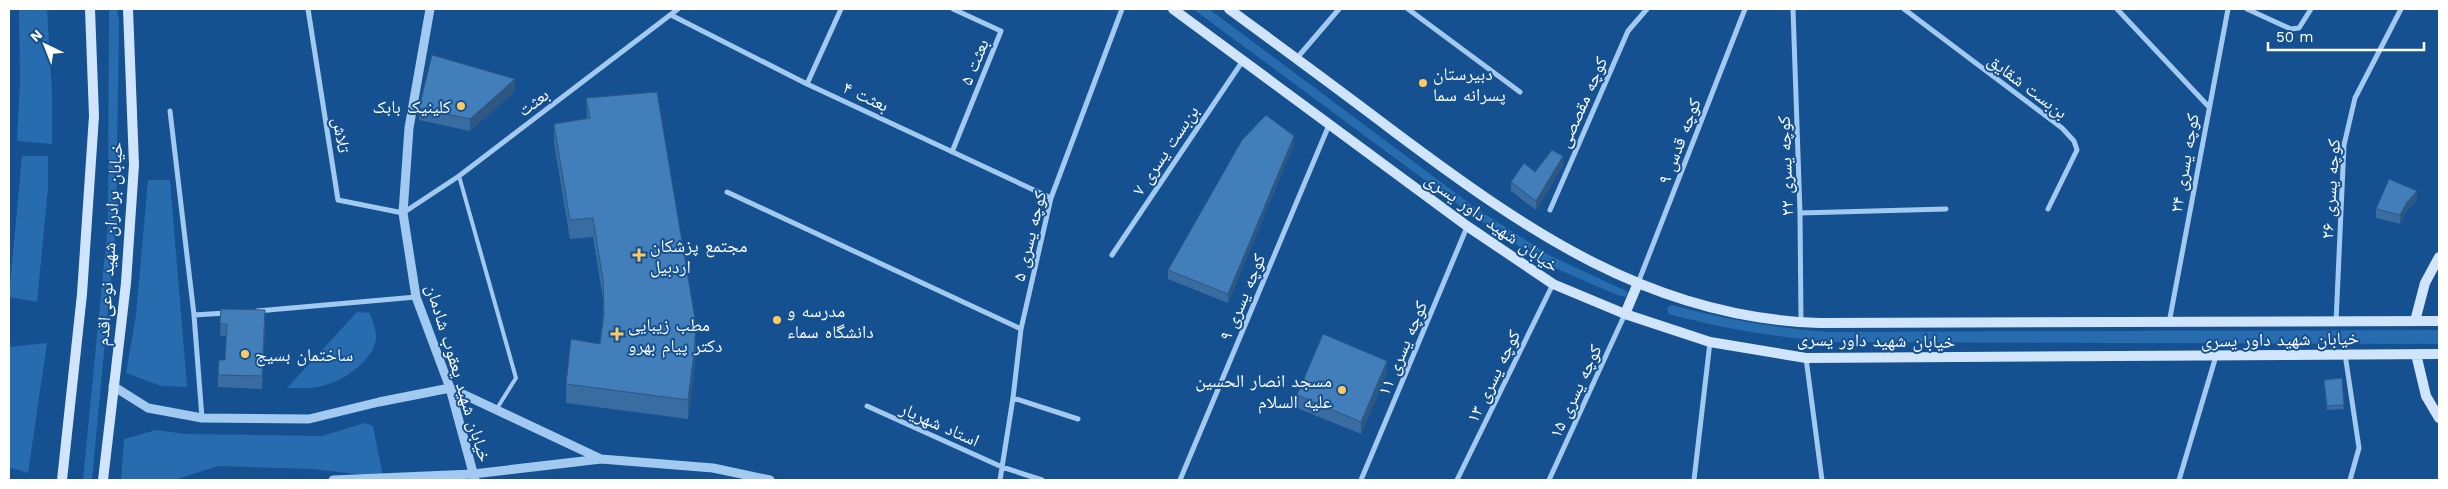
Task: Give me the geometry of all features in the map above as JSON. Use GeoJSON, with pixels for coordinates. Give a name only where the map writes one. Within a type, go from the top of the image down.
{"type":"FeatureCollection","features":[{"type":"Feature","properties":{"kind":"main road","name":"خیابان برادران شهید نوعی‌اقدم"},"geometry":{"type":"LineString","coordinates":[[62,480],[82,294],[94,116],[90,9]]}},
{"type":"Feature","properties":{"kind":"main road","name":"خیابان برادران شهید نوعی‌اقدم"},"geometry":{"type":"LineString","coordinates":[[103,480],[126,283],[134,165],[128,9]]}},
{"type":"Feature","properties":{"kind":"main road","name":"خیابان شهید داور یسری"},"geometry":{"type":"LineString","coordinates":[[1173,9],[1242,62],[1467,226],[1553,284],[1625,314],[1710,342],[1806,358],[2439,354]]}},
{"type":"Feature","properties":{"kind":"main road","name":"خیابان شهید داور یسری"},"geometry":{"type":"LineString","coordinates":[[1229,9],[1504,211],[1568,250],[1638,282],[1679,298],[1732,312],[1801,322],[2169,323],[2439,321]]}},
{"type":"Feature","properties":{"kind":"main road"},"geometry":{"type":"LineString","coordinates":[[2415,321],[2425,283],[2439,257]]}},
{"type":"Feature","properties":{"kind":"main road"},"geometry":{"type":"LineString","coordinates":[[1625,314],[1638,282]]}},
{"type":"Feature","properties":{"kind":"main road"},"geometry":{"type":"LineString","coordinates":[[2416,354],[2426,396],[2439,418]]}},
{"type":"Feature","properties":{"kind":"street","name":"تلاش"},"geometry":{"type":"LineString","coordinates":[[308,9],[338,200],[403,214]]}},
{"type":"Feature","properties":{"kind":"street","name":"خیابان شهید یعقوب شادمان"},"geometry":{"type":"LineString","coordinates":[[430,9],[409,128],[403,214],[416,297],[450,388],[474,477]]}},
{"type":"Feature","properties":{"kind":"street","name":"بعثت"},"geometry":{"type":"LineString","coordinates":[[403,214],[459,176],[678,9]]}},
{"type":"Feature","properties":{"kind":"street"},"geometry":{"type":"LineString","coordinates":[[807,84],[841,9]]}},
{"type":"Feature","properties":{"kind":"street","name":"بعثت ۵"},"geometry":{"type":"LineString","coordinates":[[952,152],[1001,31],[953,9]]}},
{"type":"Feature","properties":{"kind":"street","name":"کوچه یسری ۵"},"geometry":{"type":"LineString","coordinates":[[1000,480],[1013,398],[1021,329],[1051,198],[1122,9]]}},
{"type":"Feature","properties":{"kind":"street"},"geometry":{"type":"LineString","coordinates":[[1297,58],[1339,9]]}},
{"type":"Feature","properties":{"kind":"street"},"geometry":{"type":"LineString","coordinates":[[1408,9],[1520,92]]}},
{"type":"Feature","properties":{"kind":"street","name":"کوچه مقصصی"},"geometry":{"type":"LineString","coordinates":[[1550,210],[1628,31],[1647,9]]}},
{"type":"Feature","properties":{"kind":"street","name":"کوچه قدس ۹"},"geometry":{"type":"LineString","coordinates":[[1638,282],[1745,9]]}},
{"type":"Feature","properties":{"kind":"street","name":"کوچه یسری ۲۲"},"geometry":{"type":"LineString","coordinates":[[1793,9],[1800,213],[1801,322]]}},
{"type":"Feature","properties":{"kind":"street","name":"بن‌بست شقایق"},"geometry":{"type":"LineString","coordinates":[[1904,9],[2062,128],[2074,141],[2078,150],[2048,209]]}},
{"type":"Feature","properties":{"kind":"street"},"geometry":{"type":"LineString","coordinates":[[2117,9],[2209,107]]}},
{"type":"Feature","properties":{"kind":"street","name":"کوچه یسری ۲۴"},"geometry":{"type":"LineString","coordinates":[[2169,323],[2228,9]]}},
{"type":"Feature","properties":{"kind":"street"},"geometry":{"type":"LineString","coordinates":[[2247,9],[2291,29],[2299,28],[2311,9]]}},
{"type":"Feature","properties":{"kind":"street","name":"کوچه یسری ۲۶"},"geometry":{"type":"LineString","coordinates":[[2336,322],[2344,145],[2355,98],[2400,9]]}},
{"type":"Feature","properties":{"kind":"street","name":"بعثت ۴"},"geometry":{"type":"LineString","coordinates":[[671,15],[807,84],[1051,198]]}},
{"type":"Feature","properties":{"kind":"street","name":"بن‌بست یسری ۷"},"geometry":{"type":"LineString","coordinates":[[1112,254],[1242,62]]}},
{"type":"Feature","properties":{"kind":"street"},"geometry":{"type":"LineString","coordinates":[[170,111],[194,315],[202,418]]}},
{"type":"Feature","properties":{"kind":"street","name":"کوچه یسری ۹"},"geometry":{"type":"LineString","coordinates":[[1180,480],[1328,125]]}},
{"type":"Feature","properties":{"kind":"street"},"geometry":{"type":"LineString","coordinates":[[727,192],[1021,329]]}},
{"type":"Feature","properties":{"kind":"street"},"geometry":{"type":"LineString","coordinates":[[1800,213],[1946,209]]}},
{"type":"Feature","properties":{"kind":"street","name":"کوچه یسری ۱۱"},"geometry":{"type":"LineString","coordinates":[[1361,480],[1467,226]]}},
{"type":"Feature","properties":{"kind":"street","name":"کوچه یسری ۱۳"},"geometry":{"type":"LineString","coordinates":[[1458,480],[1553,284]]}},
{"type":"Feature","properties":{"kind":"street"},"geometry":{"type":"LineString","coordinates":[[250,311],[416,297]]}},
{"type":"Feature","properties":{"kind":"street"},"geometry":{"type":"LineString","coordinates":[[194,315],[232,312]]}},
{"type":"Feature","properties":{"kind":"street","name":"کوچه یسری ۱۵"},"geometry":{"type":"LineString","coordinates":[[1549,480],[1625,314]]}},
{"type":"Feature","properties":{"kind":"street"},"geometry":{"type":"LineString","coordinates":[[1694,480],[1710,342]]}},
{"type":"Feature","properties":{"kind":"street"},"geometry":{"type":"LineString","coordinates":[[2345,354],[2359,448],[2350,480]]}},
{"type":"Feature","properties":{"kind":"street"},"geometry":{"type":"LineString","coordinates":[[2179,480],[2216,356]]}},
{"type":"Feature","properties":{"kind":"street"},"geometry":{"type":"LineString","coordinates":[[1806,358],[1822,480]]}},
{"type":"Feature","properties":{"kind":"street"},"geometry":{"type":"LineString","coordinates":[[113,386],[148,408],[202,418],[309,419],[378,402],[450,388],[601,460]]}},
{"type":"Feature","properties":{"kind":"street"},"geometry":{"type":"LineString","coordinates":[[1013,398],[1078,419]]}},
{"type":"Feature","properties":{"kind":"street","name":"استاد شهریار"},"geometry":{"type":"LineString","coordinates":[[867,406],[1002,467],[1042,480]]}},
{"type":"Feature","properties":{"kind":"street"},"geometry":{"type":"LineString","coordinates":[[333,480],[474,477],[601,460],[713,468],[770,480]]}},
{"type":"Feature","properties":{"kind":"lane"},"geometry":{"type":"LineString","coordinates":[[459,176],[516,378],[496,410]]}},
{"type":"Feature","properties":{"kind":"shaded area"},"geometry":{"type":"Polygon","coordinates":[[[19,9],[47,9],[52,92],[52,144],[17,141],[20,80],[19,9]]]}},
{"type":"Feature","properties":{"kind":"shaded area"},"geometry":{"type":"Polygon","coordinates":[[[109,9],[117,9],[119,22],[116,224],[92,480],[83,480],[108,223],[109,9]]]}},
{"type":"Feature","properties":{"kind":"shaded area"},"geometry":{"type":"Polygon","coordinates":[[[1193,9],[1209,9],[1477,209],[1549,255],[1628,292],[1626,297],[1617,295],[1548,265],[1472,215],[1193,9]]]}},
{"type":"Feature","properties":{"kind":"shaded area"},"geometry":{"type":"Polygon","coordinates":[[[22,156],[48,156],[48,188],[37,302],[9,297],[22,156]]]}},
{"type":"Feature","properties":{"kind":"shaded area"},"geometry":{"type":"Polygon","coordinates":[[[148,180],[170,180],[187,387],[161,386],[126,373],[136,315],[148,180]]]}},
{"type":"Feature","properties":{"kind":"shaded area"},"geometry":{"type":"Polygon","coordinates":[[[1671,305],[1749,322],[1829,332],[2439,330],[2439,344],[1832,342],[1790,338],[1709,324],[1669,314],[1667,308],[1671,305]]]}},
{"type":"Feature","properties":{"kind":"shaded area"},"geometry":{"type":"Polygon","coordinates":[[[357,312],[370,313],[376,333],[374,347],[363,362],[347,375],[330,384],[314,388],[287,388],[357,312]]]}},
{"type":"Feature","properties":{"kind":"shaded area"},"geometry":{"type":"Polygon","coordinates":[[[47,343],[28,473],[9,467],[9,347],[47,343]]]}},
{"type":"Feature","properties":{"kind":"shaded area"},"geometry":{"type":"Polygon","coordinates":[[[365,423],[373,426],[383,477],[313,469],[218,466],[174,480],[121,480],[124,439],[156,430],[186,434],[322,436],[365,423]]]}},
{"type":"Feature","properties":{"kind":"building","name":"کلینیک بابک"},"geometry":{"type":"Polygon","coordinates":[[[432,55],[515,79],[470,119],[419,108],[432,55]]]}},
{"type":"Feature","properties":{"kind":"building","name":"مجتمع پزشکان اردبیل"},"geometry":{"type":"Polygon","coordinates":[[[657,92],[696,325],[688,400],[566,384],[571,339],[600,344],[604,314],[603,280],[593,218],[570,220],[554,124],[590,118],[586,98],[657,92]]]}},
{"type":"Feature","properties":{"kind":"building"},"geometry":{"type":"Polygon","coordinates":[[[1266,115],[1294,136],[1228,294],[1168,270],[1242,140],[1266,115]]]}},
{"type":"Feature","properties":{"kind":"building"},"geometry":{"type":"Polygon","coordinates":[[[1552,150],[1563,156],[1536,201],[1511,182],[1524,163],[1535,172],[1552,150]]]}},
{"type":"Feature","properties":{"kind":"building"},"geometry":{"type":"Polygon","coordinates":[[[2389,179],[2417,191],[2407,202],[2400,215],[2376,209],[2389,179]]]}},
{"type":"Feature","properties":{"kind":"building","name":"ساختمان بسیج"},"geometry":{"type":"Polygon","coordinates":[[[221,309],[265,310],[262,376],[218,375],[219,360],[225,360],[227,324],[220,324],[221,309]]]}},
{"type":"Feature","properties":{"kind":"building","name":"مسجد انصار الحسین علیه السلام"},"geometry":{"type":"Polygon","coordinates":[[[1323,334],[1387,361],[1361,422],[1297,395],[1323,334]]]}},
{"type":"Feature","properties":{"kind":"building"},"geometry":{"type":"Polygon","coordinates":[[[2342,378],[2344,405],[2327,406],[2324,380],[2342,378]]]}},
{"type":"Feature","properties":{"kind":"place","name":"دبیرستان پسرانه سما"},"geometry":{"type":"Point","coordinates":[1423,83]}},
{"type":"Feature","properties":{"kind":"place","name":"کلینیک بابک"},"geometry":{"type":"Point","coordinates":[461,106]}},
{"type":"Feature","properties":{"kind":"place","name":"مجتمع پزشکان اردبیل"},"geometry":{"type":"Point","coordinates":[639,255]}},
{"type":"Feature","properties":{"kind":"place","name":"مدرسه و دانشگاه سماء"},"geometry":{"type":"Point","coordinates":[777,320]}},
{"type":"Feature","properties":{"kind":"place","name":"مطب زیبایی دکتر پیام بهرو"},"geometry":{"type":"Point","coordinates":[617,334]}},
{"type":"Feature","properties":{"kind":"place","name":"ساختمان بسیج"},"geometry":{"type":"Point","coordinates":[245,354]}},
{"type":"Feature","properties":{"kind":"place","name":"مسجد انصار الحسین علیه السلام"},"geometry":{"type":"Point","coordinates":[1342,390]}}]}
